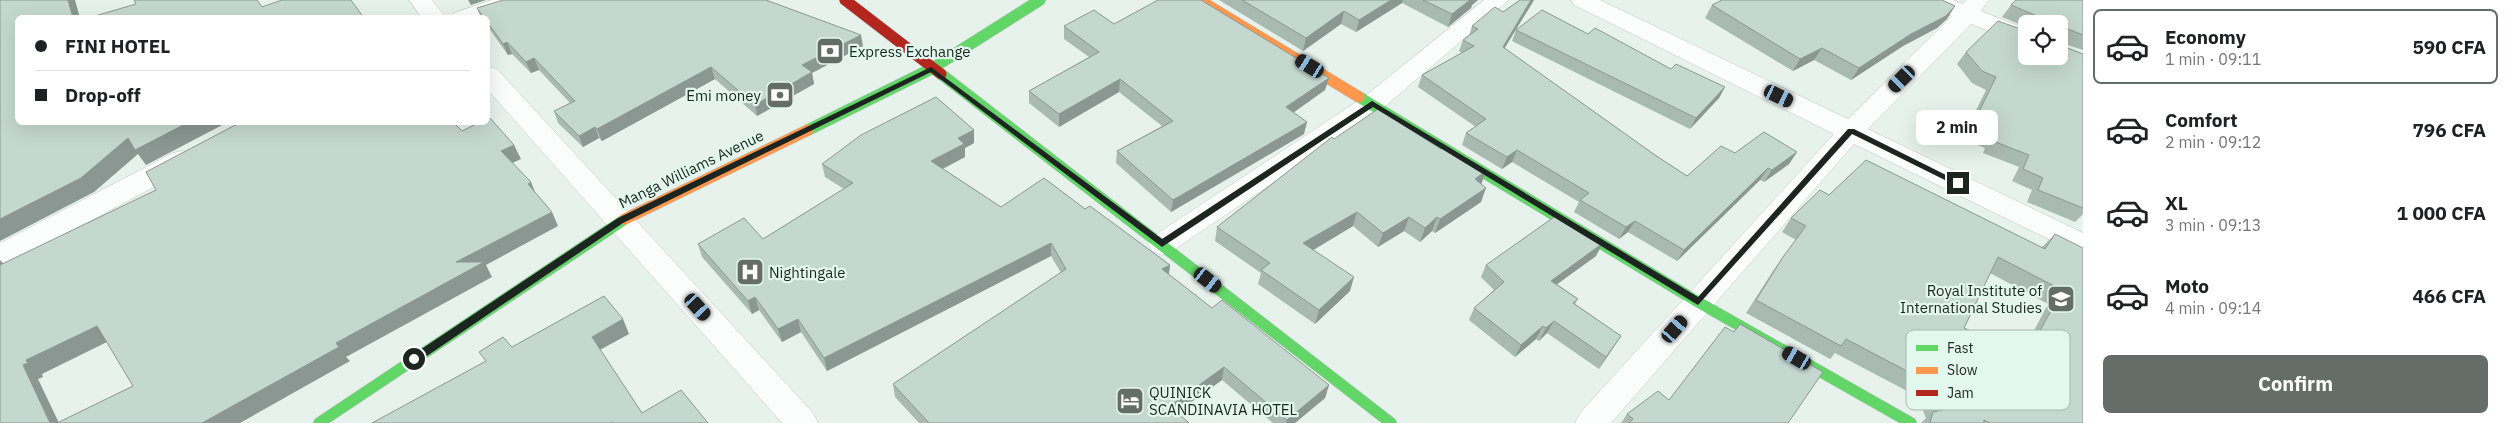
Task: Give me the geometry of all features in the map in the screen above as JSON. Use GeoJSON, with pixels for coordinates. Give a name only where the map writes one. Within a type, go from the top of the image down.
{"type":"FeatureCollection","features":[{"type":"Feature","properties":{"kind":"street"},"geometry":{"type":"LineString","coordinates":[[420,0],[432,15]]}},
{"type":"Feature","properties":{"kind":"street"},"geometry":{"type":"LineString","coordinates":[[471,15],[514,0]]}},
{"type":"Feature","properties":{"kind":"street"},"geometry":{"type":"LineString","coordinates":[[845,0],[931,69],[1162,244],[1391,423]]}},
{"type":"Feature","properties":{"kind":"street","name":"Manga Williams Avenue"},"geometry":{"type":"LineString","coordinates":[[319,423],[620,220],[931,69],[1040,0]]}},
{"type":"Feature","properties":{"kind":"street"},"geometry":{"type":"LineString","coordinates":[[1199,0],[1698,302],[1911,423]]}},
{"type":"Feature","properties":{"kind":"street"},"geometry":{"type":"LineString","coordinates":[[1162,244],[1372,103],[1498,0]]}},
{"type":"Feature","properties":{"kind":"street"},"geometry":{"type":"LineString","coordinates":[[1582,0],[2083,245]]}},
{"type":"Feature","properties":{"kind":"street"},"geometry":{"type":"LineString","coordinates":[[1934,0],[1972,7],[2018,33]]}},
{"type":"Feature","properties":{"kind":"street"},"geometry":{"type":"LineString","coordinates":[[1591,423],[1851,131],[1972,7]]}},
{"type":"Feature","properties":{"kind":"street"},"geometry":{"type":"LineString","coordinates":[[490,77],[802,423]]}},
{"type":"Feature","properties":{"kind":"street"},"geometry":{"type":"LineString","coordinates":[[0,256],[202,150]]}},
{"type":"Feature","properties":{"kind":"building"},"geometry":{"type":"Polygon","coordinates":[[[0,0],[68,0],[72,15],[15,15],[15,125],[183,125],[135,150],[128,138],[81,178],[0,219],[0,0]]]}},
{"type":"Feature","properties":{"kind":"building"},"geometry":{"type":"Polygon","coordinates":[[[134,0],[257,0],[262,7],[282,0],[351,0],[362,15],[98,15],[136,4],[134,0]]]}},
{"type":"Feature","properties":{"kind":"building"},"geometry":{"type":"Polygon","coordinates":[[[503,0],[766,0],[861,35],[802,65],[812,72],[755,105],[711,67],[597,129],[595,127],[579,136],[554,111],[575,101],[534,58],[526,62],[507,42],[503,44],[490,26],[490,15],[482,15],[477,8],[503,0]]]}},
{"type":"Feature","properties":{"kind":"building"},"geometry":{"type":"Polygon","coordinates":[[[1158,0],[1201,0],[1329,78],[1286,107],[1307,122],[1173,200],[1117,151],[1173,121],[1120,79],[1059,114],[1029,91],[1099,52],[1064,26],[1094,10],[1114,24],[1158,0]]]}},
{"type":"Feature","properties":{"kind":"building"},"geometry":{"type":"Polygon","coordinates":[[[1242,0],[1391,0],[1359,20],[1344,11],[1306,38],[1242,0]]]}},
{"type":"Feature","properties":{"kind":"building"},"geometry":{"type":"Polygon","coordinates":[[[1423,0],[1470,0],[1452,14],[1423,0]]]}},
{"type":"Feature","properties":{"kind":"building"},"geometry":{"type":"Polygon","coordinates":[[[1520,0],[1531,0],[1503,47],[1687,176],[1721,146],[1735,153],[1764,132],[1797,152],[1772,170],[1768,168],[1684,250],[1635,221],[1626,227],[1580,200],[1589,193],[1517,150],[1507,157],[1466,133],[1486,119],[1422,75],[1474,46],[1463,40],[1478,29],[1472,26],[1495,7],[1503,12],[1520,0]]]}},
{"type":"Feature","properties":{"kind":"building"},"geometry":{"type":"Polygon","coordinates":[[[1722,0],[1942,0],[1955,6],[1946,16],[1911,34],[1859,68],[1822,48],[1800,59],[1712,5],[1722,0]]]}},
{"type":"Feature","properties":{"kind":"building"},"geometry":{"type":"Polygon","coordinates":[[[2016,0],[2083,0],[2083,35],[2068,29],[2068,15],[2035,15],[2011,5],[2016,0]]]}},
{"type":"Feature","properties":{"kind":"building"},"geometry":{"type":"Polygon","coordinates":[[[1542,10],[1588,34],[1595,28],[1671,69],[1676,64],[1725,87],[1696,118],[1516,30],[1542,10]]]}},
{"type":"Feature","properties":{"kind":"building"},"geometry":{"type":"Polygon","coordinates":[[[1998,21],[2018,28],[2018,65],[2068,65],[2068,48],[2083,54],[2083,208],[2038,190],[2043,178],[2023,169],[2029,155],[1993,141],[1995,136],[1972,126],[1996,77],[1982,71],[1966,52],[1998,21]]]}},
{"type":"Feature","properties":{"kind":"building"},"geometry":{"type":"Polygon","coordinates":[[[936,97],[974,130],[958,138],[964,144],[931,161],[1001,207],[1044,178],[1085,209],[1090,206],[1170,265],[1162,269],[1212,308],[1222,300],[1329,385],[1287,420],[1224,367],[1170,406],[1189,423],[929,423],[893,384],[1066,269],[1051,243],[824,358],[798,319],[778,329],[755,297],[748,301],[698,244],[744,218],[763,239],[853,183],[822,164],[861,135],[936,97]]]}},
{"type":"Feature","properties":{"kind":"building"},"geometry":{"type":"Polygon","coordinates":[[[1378,109],[1441,149],[1445,146],[1486,171],[1475,179],[1486,188],[1440,219],[1437,217],[1425,228],[1409,217],[1383,233],[1357,212],[1303,243],[1354,277],[1319,310],[1261,270],[1270,263],[1217,227],[1332,137],[1334,139],[1378,109]]]}},
{"type":"Feature","properties":{"kind":"building"},"geometry":{"type":"Polygon","coordinates":[[[490,118],[514,145],[501,151],[531,182],[528,184],[552,212],[456,262],[484,262],[336,343],[339,347],[202,423],[57,423],[133,386],[97,326],[26,360],[28,363],[23,365],[50,423],[0,423],[0,265],[156,190],[146,172],[235,125],[456,125],[462,131],[474,125],[490,125],[490,118]]]}},
{"type":"Feature","properties":{"kind":"building"},"geometry":{"type":"Polygon","coordinates":[[[1866,160],[2045,249],[2055,234],[2083,248],[2083,423],[1990,423],[1984,420],[1984,423],[1930,423],[1933,412],[1942,410],[2070,410],[2070,330],[2040,330],[2062,290],[1998,257],[1964,328],[1969,330],[1906,330],[1906,371],[1846,339],[1841,346],[1756,300],[1783,257],[1806,226],[1791,218],[1820,190],[1829,195],[1866,160]]]}},
{"type":"Feature","properties":{"kind":"building"},"geometry":{"type":"Polygon","coordinates":[[[1557,215],[1603,243],[1551,281],[1578,299],[1573,303],[1621,336],[1606,357],[1554,321],[1546,328],[1543,326],[1521,345],[1474,308],[1504,282],[1486,265],[1557,215]]]}},
{"type":"Feature","properties":{"kind":"building"},"geometry":{"type":"Polygon","coordinates":[[[604,296],[623,319],[592,337],[642,413],[681,390],[708,423],[372,423],[486,361],[479,352],[503,337],[512,347],[604,296]]]}},
{"type":"Feature","properties":{"kind":"building"},"geometry":{"type":"Polygon","coordinates":[[[1740,324],[1823,372],[1788,423],[1629,423],[1633,419],[1627,414],[1658,391],[1669,400],[1725,327],[1734,332],[1740,324]]]}},
{"type":"Feature","properties":{"kind":"traffic: fast"},"geometry":{"type":"LineString","coordinates":[[808,130],[931,69],[1040,0]]}},
{"type":"Feature","properties":{"kind":"traffic: fast"},"geometry":{"type":"LineString","coordinates":[[941,74],[1391,423]]}},
{"type":"Feature","properties":{"kind":"traffic: fast"},"geometry":{"type":"LineString","coordinates":[[1359,97],[1698,302],[1911,423]]}},
{"type":"Feature","properties":{"kind":"traffic: fast"},"geometry":{"type":"LineString","coordinates":[[319,423],[625,219]]}},
{"type":"Feature","properties":{"kind":"traffic: slow"},"geometry":{"type":"LineString","coordinates":[[1199,0],[1359,97]]}},
{"type":"Feature","properties":{"kind":"traffic: slow"},"geometry":{"type":"LineString","coordinates":[[625,219],[808,130]]}},
{"type":"Feature","properties":{"kind":"traffic: jam"},"geometry":{"type":"LineString","coordinates":[[845,0],[941,74]]}},
{"type":"Feature","properties":{"kind":"place","name":"Express Exchange"},"geometry":{"type":"Point","coordinates":[830,51]}},
{"type":"Feature","properties":{"kind":"place","name":"Emi money"},"geometry":{"type":"Point","coordinates":[780,95]}},
{"type":"Feature","properties":{"kind":"place","name":"Nightingale"},"geometry":{"type":"Point","coordinates":[750,272]}},
{"type":"Feature","properties":{"kind":"place","name":"Royal Institute of International Studies"},"geometry":{"type":"Point","coordinates":[2061,299]}},
{"type":"Feature","properties":{"kind":"place","name":"QUINICK SCANDINAVIA HOTEL"},"geometry":{"type":"Point","coordinates":[1130,401]}},
{"type":"Feature","properties":{"kind":"route"},"geometry":{"type":"LineString","coordinates":[[414,359],[620,220],[931,69],[1162,244],[1372,103],[1698,302],[1851,131],[1958,183]]}}]}
